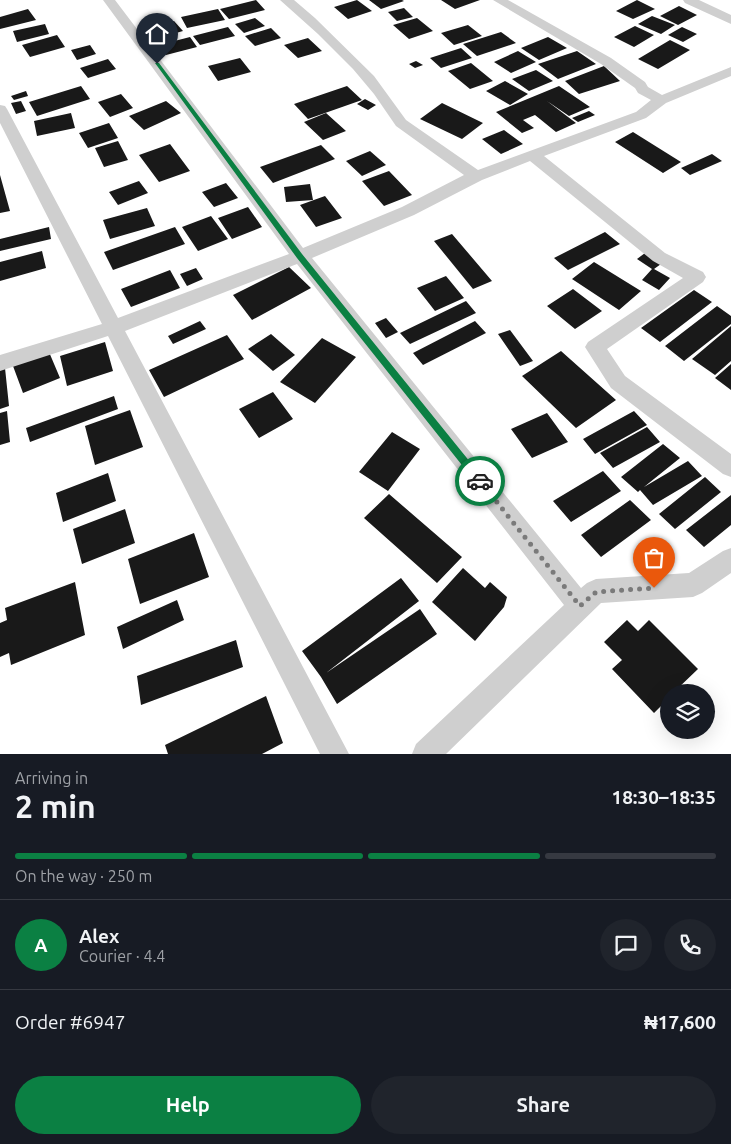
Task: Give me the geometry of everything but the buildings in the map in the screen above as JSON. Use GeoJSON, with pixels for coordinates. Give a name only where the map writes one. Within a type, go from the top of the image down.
{"type":"FeatureCollection","features":[{"type":"Feature","properties":{"kind":"street"},"geometry":{"type":"LineString","coordinates":[[109,0],[300,256],[580,606]]}},
{"type":"Feature","properties":{"kind":"street"},"geometry":{"type":"LineString","coordinates":[[286,0],[309,18],[358,69],[380,93],[393,115],[401,123],[476,176]]}},
{"type":"Feature","properties":{"kind":"street"},"geometry":{"type":"LineString","coordinates":[[499,0],[606,61],[640,84],[643,90],[661,100]]}},
{"type":"Feature","properties":{"kind":"street"},"geometry":{"type":"LineString","coordinates":[[689,0],[731,20]]}},
{"type":"Feature","properties":{"kind":"street"},"geometry":{"type":"LineString","coordinates":[[0,363],[114,327],[300,256],[408,210],[476,176],[641,115],[661,100],[731,71]]}},
{"type":"Feature","properties":{"kind":"street"},"geometry":{"type":"LineString","coordinates":[[0,109],[335,754]]}},
{"type":"Feature","properties":{"kind":"street"},"geometry":{"type":"LineString","coordinates":[[532,155],[659,257],[696,277],[595,346],[618,382],[731,467]]}},
{"type":"Feature","properties":{"kind":"street"},"geometry":{"type":"LineString","coordinates":[[426,754],[596,592],[693,585],[731,559]]}},
{"type":"Feature","properties":{"kind":"way so far"},"geometry":{"type":"LineString","coordinates":[[480,481],[580,606],[596,592],[654,588]]}},
{"type":"Feature","properties":{"kind":"route"},"geometry":{"type":"LineString","coordinates":[[157,64],[300,256],[480,481]]}}]}
